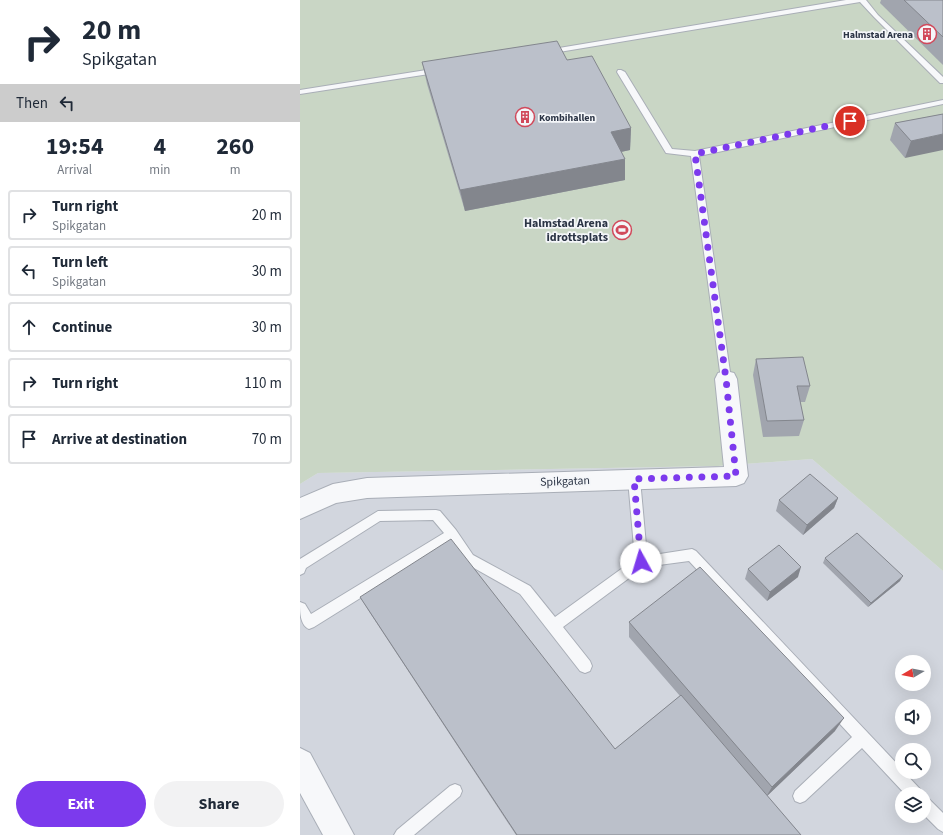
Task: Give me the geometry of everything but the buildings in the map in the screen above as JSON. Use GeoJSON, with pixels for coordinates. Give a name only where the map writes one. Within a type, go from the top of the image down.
{"type":"FeatureCollection","features":[{"type":"Feature","properties":{"kind":"street","name":"Spikgatan"},"geometry":{"type":"LineString","coordinates":[[300,509],[333,494],[367,488],[736,476],[726,379]]}},
{"type":"Feature","properties":{"kind":"street"},"geometry":{"type":"LineString","coordinates":[[300,763],[339,835]]}},
{"type":"Feature","properties":{"kind":"lane"},"geometry":{"type":"LineString","coordinates":[[543,52],[858,0]]}},
{"type":"Feature","properties":{"kind":"lane"},"geometry":{"type":"LineString","coordinates":[[862,0],[876,16],[943,81]]}},
{"type":"Feature","properties":{"kind":"lane"},"geometry":{"type":"LineString","coordinates":[[300,92],[449,68]]}},
{"type":"Feature","properties":{"kind":"lane"},"geometry":{"type":"LineString","coordinates":[[621,72],[669,150],[695,154],[943,102]]}},
{"type":"Feature","properties":{"kind":"lane"},"geometry":{"type":"LineString","coordinates":[[695,154],[726,379]]}},
{"type":"Feature","properties":{"kind":"lane"},"geometry":{"type":"LineString","coordinates":[[634,479],[641,562]]}},
{"type":"Feature","properties":{"kind":"lane"},"geometry":{"type":"LineString","coordinates":[[300,569],[301,565],[378,516],[436,515],[452,534],[469,559],[525,590],[585,666]]}},
{"type":"Feature","properties":{"kind":"lane"},"geometry":{"type":"LineString","coordinates":[[300,608],[309,623],[452,534]]}},
{"type":"Feature","properties":{"kind":"lane"},"geometry":{"type":"LineString","coordinates":[[554,626],[641,562],[692,555],[908,787]]}},
{"type":"Feature","properties":{"kind":"lane"},"geometry":{"type":"LineString","coordinates":[[800,796],[862,738]]}},
{"type":"Feature","properties":{"kind":"lane"},"geometry":{"type":"LineString","coordinates":[[402,835],[455,791]]}},
{"type":"Feature","properties":{"kind":"lane"},"geometry":{"type":"LineString","coordinates":[[931,811],[943,824]]}},
{"type":"Feature","properties":{"kind":"shaded area"},"geometry":{"type":"Polygon","coordinates":[[[812,459],[943,571],[943,835],[300,835],[300,484],[318,473],[718,466],[812,459]]]}},
{"type":"Feature","properties":{"kind":"green space","name":"Halmstad Arena idrottsplats"},"geometry":{"type":"Polygon","coordinates":[[[300,0],[943,0],[943,571],[812,459],[718,466],[318,473],[300,484],[300,0]]]}},
{"type":"Feature","properties":{"kind":"place","name":"Halmstad Arena"},"geometry":{"type":"Point","coordinates":[927,34]}},
{"type":"Feature","properties":{"kind":"place","name":"Kombihallen"},"geometry":{"type":"Point","coordinates":[525,117]}},
{"type":"Feature","properties":{"kind":"place","name":"Halmstad Arena idrottsplats"},"geometry":{"type":"Point","coordinates":[622,230]}},
{"type":"Feature","properties":{"kind":"route"},"geometry":{"type":"LineString","coordinates":[[641,562],[634,479],[736,476],[726,379],[695,154],[850,121]]}}]}
